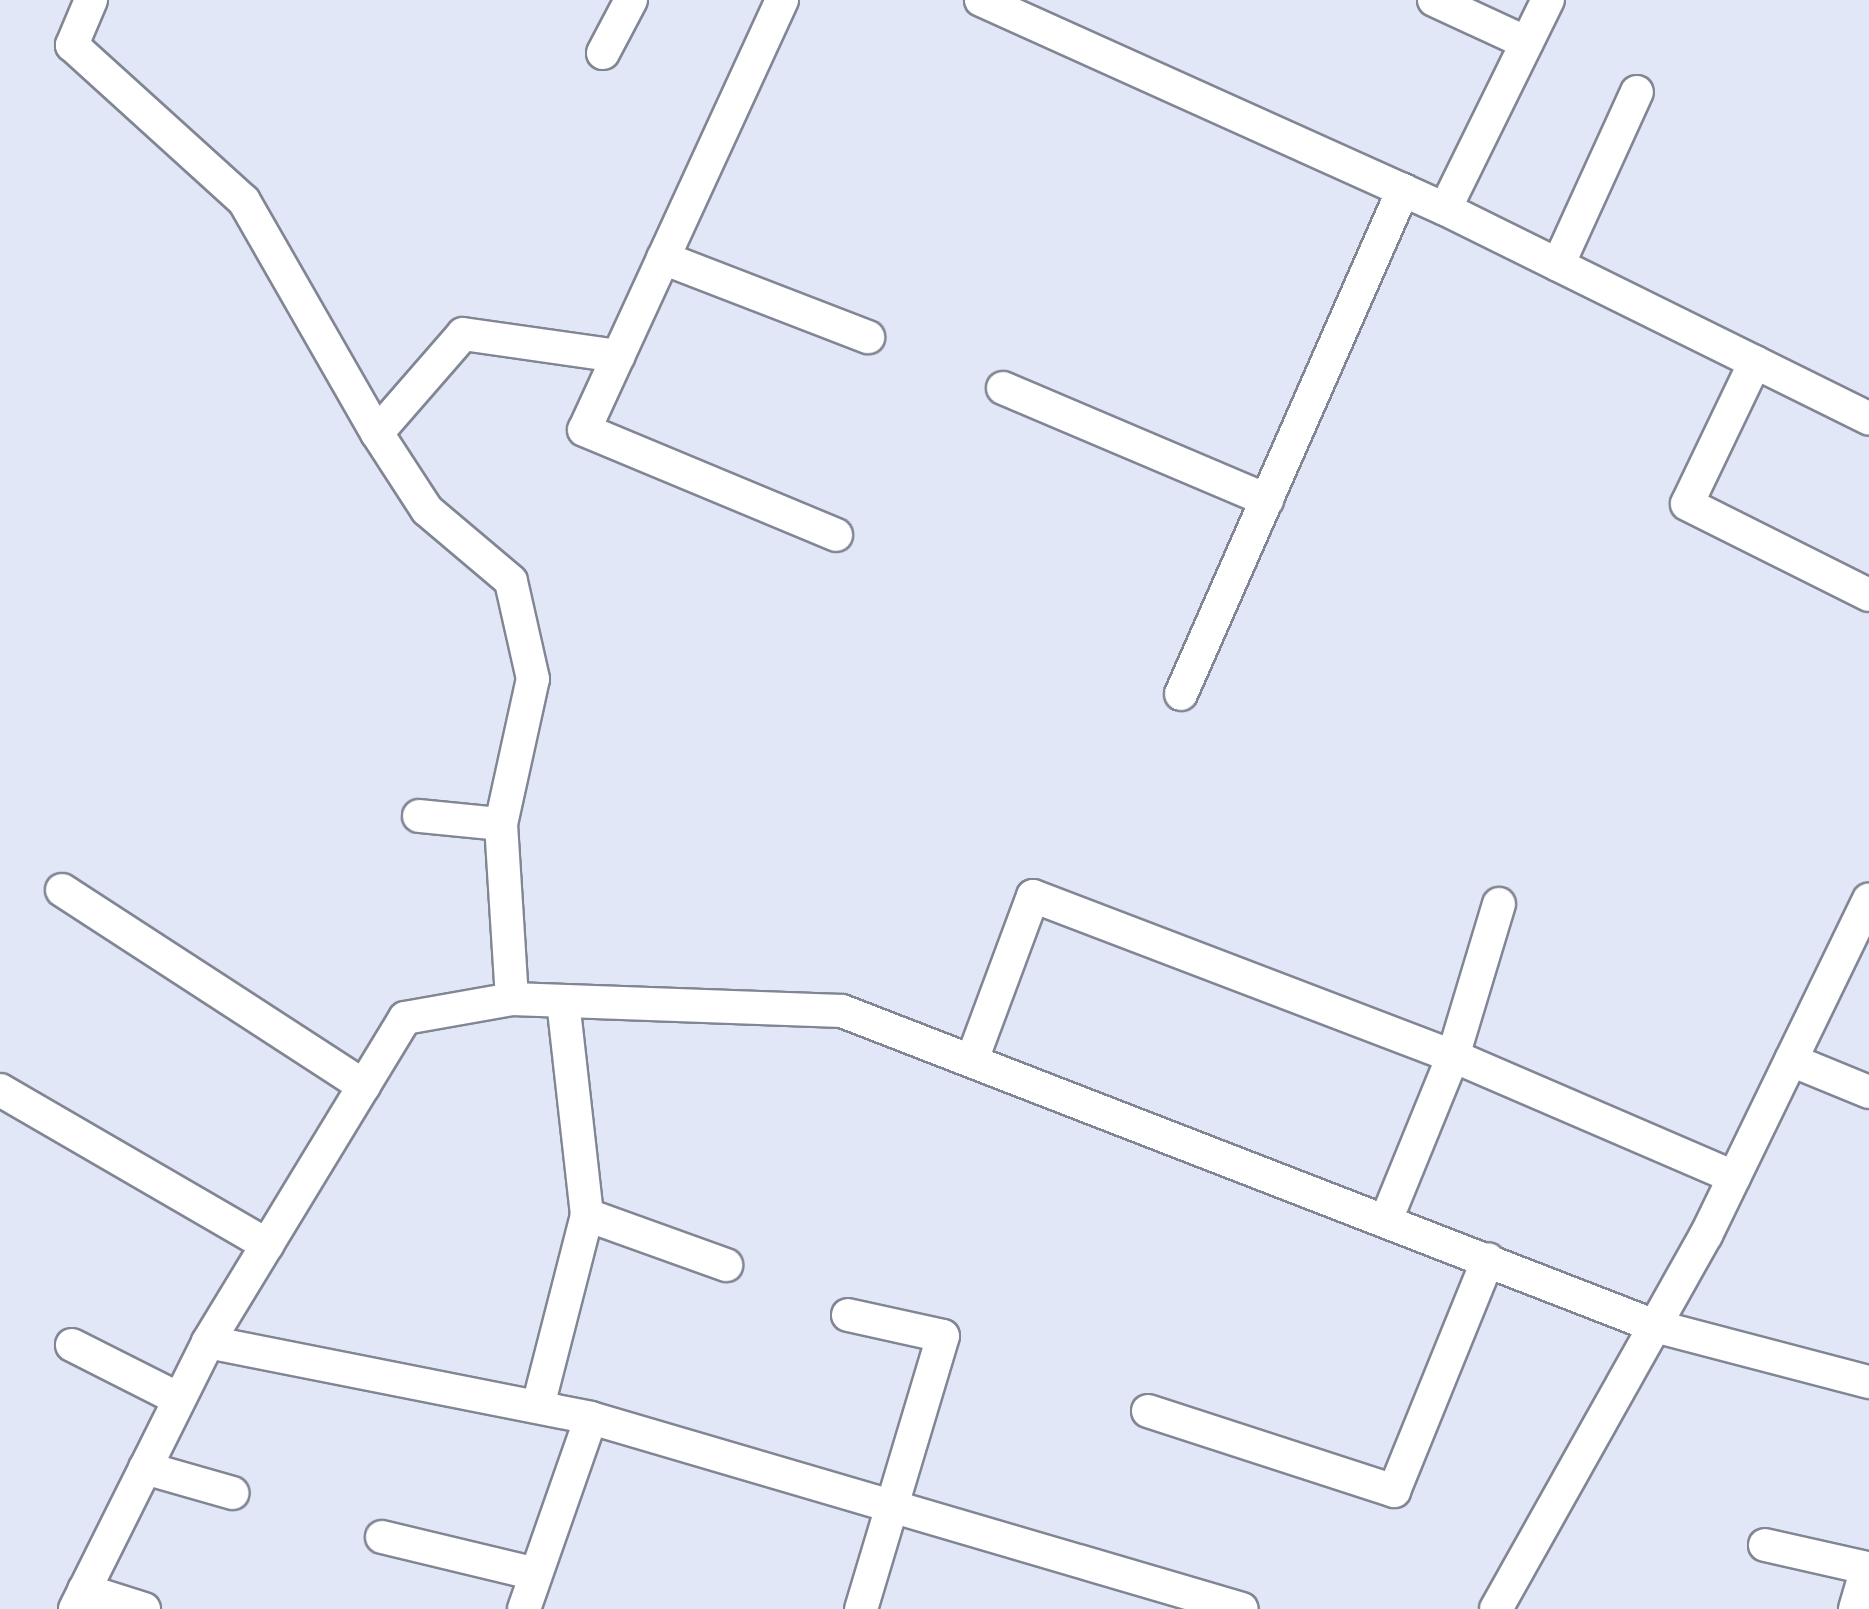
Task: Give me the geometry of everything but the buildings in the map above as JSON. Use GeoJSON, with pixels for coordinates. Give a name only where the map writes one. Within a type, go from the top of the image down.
{"type":"FeatureCollection","features":[{"type":"Feature","properties":{"kind":"street"},"geometry":{"type":"LineString","coordinates":[[91,0],[72,46],[244,201],[376,433],[427,510],[511,581],[532,679],[501,824],[512,999]]}},
{"type":"Feature","properties":{"kind":"street"},"geometry":{"type":"LineString","coordinates":[[603,54],[631,0]]}},
{"type":"Feature","properties":{"kind":"street"},"geometry":{"type":"LineString","coordinates":[[782,0],[584,430],[836,536]]}},
{"type":"Feature","properties":{"kind":"street"},"geometry":{"type":"LineString","coordinates":[[981,0],[1445,209],[1869,419]]}},
{"type":"Feature","properties":{"kind":"street"},"geometry":{"type":"LineString","coordinates":[[1434,0],[1527,42]]}},
{"type":"Feature","properties":{"kind":"street"},"geometry":{"type":"LineString","coordinates":[[1445,209],[1548,0]]}},
{"type":"Feature","properties":{"kind":"street"},"geometry":{"type":"LineString","coordinates":[[1558,265],[1637,92]]}},
{"type":"Feature","properties":{"kind":"street"},"geometry":{"type":"LineString","coordinates":[[1182,694],[1402,190]]}},
{"type":"Feature","properties":{"kind":"street"},"geometry":{"type":"LineString","coordinates":[[663,258],[868,337]]}},
{"type":"Feature","properties":{"kind":"street"},"geometry":{"type":"LineString","coordinates":[[376,433],[463,334],[618,356]]}},
{"type":"Feature","properties":{"kind":"street"},"geometry":{"type":"LineString","coordinates":[[1755,362],[1687,504],[1869,595]]}},
{"type":"Feature","properties":{"kind":"street"},"geometry":{"type":"LineString","coordinates":[[1003,388],[1267,500]]}},
{"type":"Feature","properties":{"kind":"street"},"geometry":{"type":"LineString","coordinates":[[419,816],[501,824]]}},
{"type":"Feature","properties":{"kind":"street"},"geometry":{"type":"LineString","coordinates":[[62,890],[364,1086]]}},
{"type":"Feature","properties":{"kind":"street"},"geometry":{"type":"LineString","coordinates":[[972,1060],[1033,896],[1452,1056],[1734,1177]]}},
{"type":"Feature","properties":{"kind":"street"},"geometry":{"type":"LineString","coordinates":[[1496,1609],[1734,1177],[1869,900]]}},
{"type":"Feature","properties":{"kind":"street"},"geometry":{"type":"LineString","coordinates":[[1387,1218],[1452,1056],[1500,904]]}},
{"type":"Feature","properties":{"kind":"street"},"geometry":{"type":"LineString","coordinates":[[144,1609],[80,1600],[208,1342],[405,1018],[512,999],[842,1011],[1387,1218],[1655,1326],[1869,1382]]}},
{"type":"Feature","properties":{"kind":"street"},"geometry":{"type":"LineString","coordinates":[[538,1406],[587,1215],[564,1001]]}},
{"type":"Feature","properties":{"kind":"street"},"geometry":{"type":"LineString","coordinates":[[1791,1060],[1869,1092]]}},
{"type":"Feature","properties":{"kind":"street"},"geometry":{"type":"LineString","coordinates":[[0,1090],[266,1246]]}},
{"type":"Feature","properties":{"kind":"street"},"geometry":{"type":"LineString","coordinates":[[587,1215],[726,1265]]}},
{"type":"Feature","properties":{"kind":"street"},"geometry":{"type":"LineString","coordinates":[[1148,1411],[1394,1491],[1488,1259]]}},
{"type":"Feature","properties":{"kind":"street"},"geometry":{"type":"LineString","coordinates":[[848,1315],[944,1336],[897,1508],[862,1609]]}},
{"type":"Feature","properties":{"kind":"street"},"geometry":{"type":"LineString","coordinates":[[208,1342],[591,1418],[1242,1609]]}},
{"type":"Feature","properties":{"kind":"street"},"geometry":{"type":"LineString","coordinates":[[72,1345],[179,1400]]}},
{"type":"Feature","properties":{"kind":"street"},"geometry":{"type":"LineString","coordinates":[[524,1609],[591,1418]]}},
{"type":"Feature","properties":{"kind":"street"},"geometry":{"type":"LineString","coordinates":[[145,1468],[232,1493]]}},
{"type":"Feature","properties":{"kind":"street"},"geometry":{"type":"LineString","coordinates":[[382,1537],[536,1574]]}},
{"type":"Feature","properties":{"kind":"street"},"geometry":{"type":"LineString","coordinates":[[1765,1545],[1866,1568],[1855,1609]]}}]}
